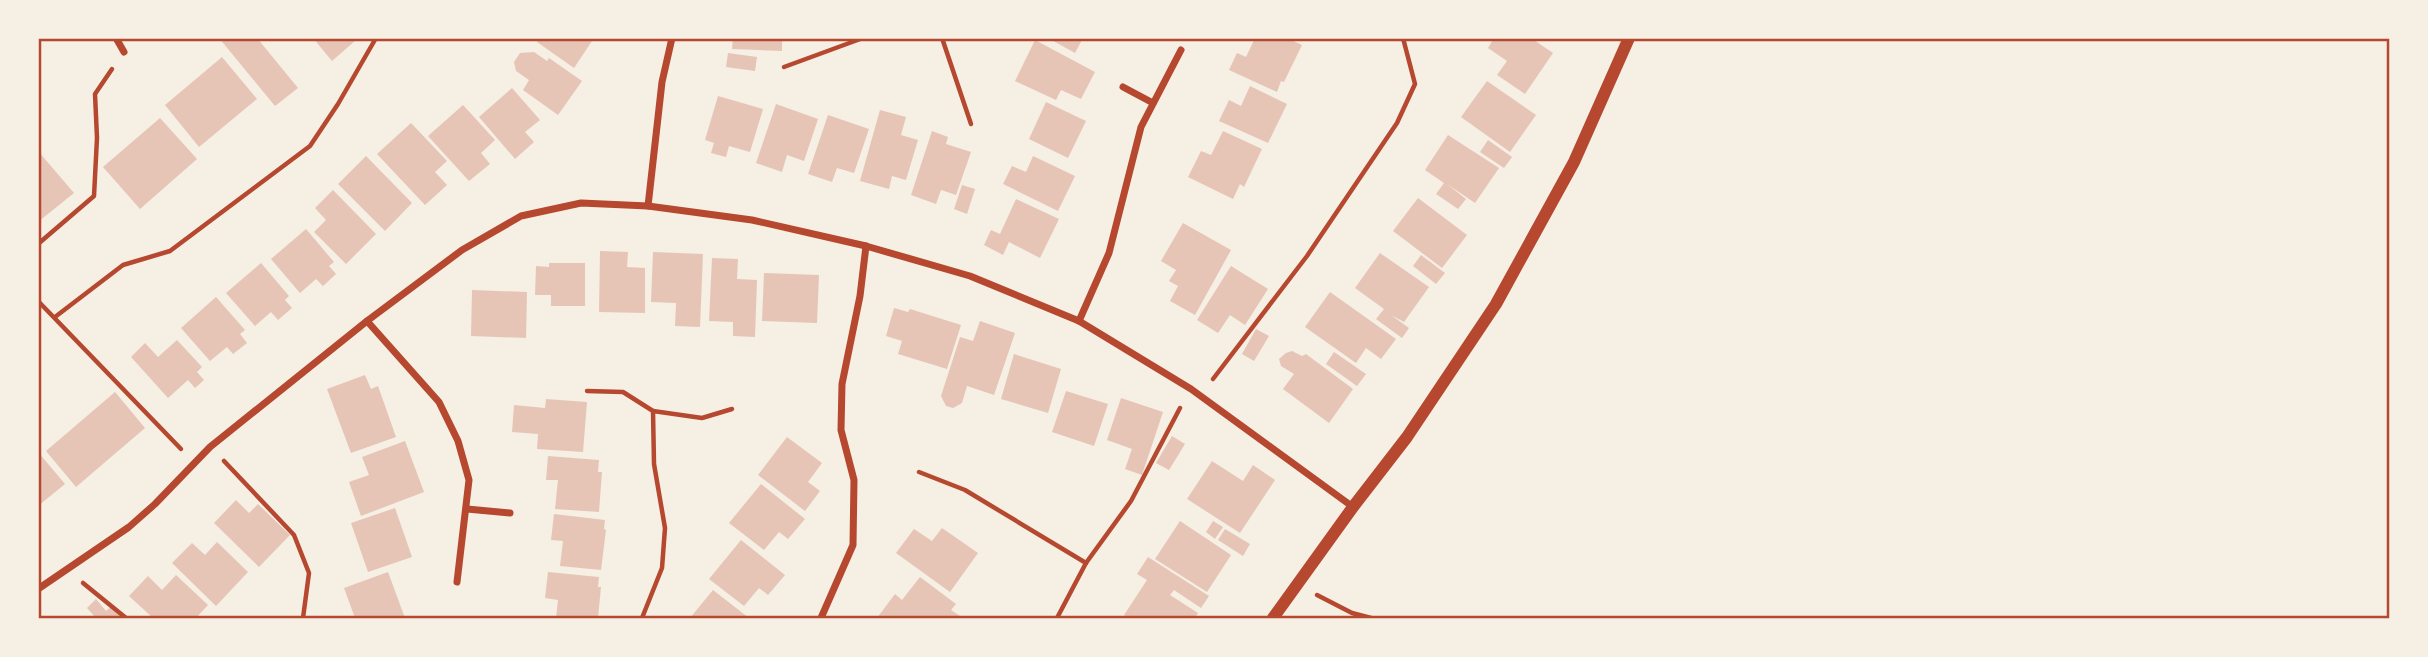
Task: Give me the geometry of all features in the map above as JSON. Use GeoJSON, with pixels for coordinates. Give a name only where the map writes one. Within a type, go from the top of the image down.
{"type":"FeatureCollection","features":[{"type":"Feature","properties":{"kind":"street"},"geometry":{"type":"LineString","coordinates":[[116,38],[124,51]]}},
{"type":"Feature","properties":{"kind":"street"},"geometry":{"type":"LineString","coordinates":[[648,206],[662,82],[672,38]]}},
{"type":"Feature","properties":{"kind":"street"},"geometry":{"type":"LineString","coordinates":[[1273,618],[1353,507],[1407,438],[1496,304],[1574,162],[1629,38]]}},
{"type":"Feature","properties":{"kind":"street"},"geometry":{"type":"LineString","coordinates":[[1080,321],[1109,253],[1141,127],[1181,50]]}},
{"type":"Feature","properties":{"kind":"street"},"geometry":{"type":"LineString","coordinates":[[1123,87],[1153,103]]}},
{"type":"Feature","properties":{"kind":"street"},"geometry":{"type":"LineString","coordinates":[[38,589],[129,527],[211,447],[367,321],[462,250],[521,216],[581,203],[648,206],[752,220],[866,246],[970,276],[1080,321],[1191,389],[1353,507]]}},
{"type":"Feature","properties":{"kind":"street"},"geometry":{"type":"LineString","coordinates":[[821,618],[853,545],[854,480],[841,430],[842,384],[860,296],[866,246]]}},
{"type":"Feature","properties":{"kind":"street"},"geometry":{"type":"LineString","coordinates":[[367,321],[439,402],[458,441],[469,480],[457,582]]}},
{"type":"Feature","properties":{"kind":"street"},"geometry":{"type":"LineString","coordinates":[[467,509],[510,513]]}},
{"type":"Feature","properties":{"kind":"path"},"geometry":{"type":"LineString","coordinates":[[55,317],[123,265],[170,251],[310,146],[376,38]]}},
{"type":"Feature","properties":{"kind":"path"},"geometry":{"type":"LineString","coordinates":[[784,67],[863,38]]}},
{"type":"Feature","properties":{"kind":"path"},"geometry":{"type":"LineString","coordinates":[[942,38],[971,124]]}},
{"type":"Feature","properties":{"kind":"path"},"geometry":{"type":"LineString","coordinates":[[1200,396],[1307,256],[1397,123],[1415,84],[1403,38]]}},
{"type":"Feature","properties":{"kind":"path"},"geometry":{"type":"LineString","coordinates":[[38,244],[94,196],[97,138],[95,94],[124,51]]}},
{"type":"Feature","properties":{"kind":"path"},"geometry":{"type":"LineString","coordinates":[[38,301],[194,462]]}},
{"type":"Feature","properties":{"kind":"path"},"geometry":{"type":"LineString","coordinates":[[1057,618],[1086,564],[1131,500],[1191,389]]}},
{"type":"Feature","properties":{"kind":"path"},"geometry":{"type":"LineString","coordinates":[[587,391],[623,392],[653,411],[702,418],[732,409]]}},
{"type":"Feature","properties":{"kind":"path"},"geometry":{"type":"LineString","coordinates":[[642,618],[662,568],[664,541],[654,464],[653,411]]}},
{"type":"Feature","properties":{"kind":"path"},"geometry":{"type":"LineString","coordinates":[[211,447],[294,536],[309,573],[303,618]]}},
{"type":"Feature","properties":{"kind":"path"},"geometry":{"type":"LineString","coordinates":[[919,472],[965,490],[1086,564]]}},
{"type":"Feature","properties":{"kind":"path"},"geometry":{"type":"LineString","coordinates":[[66,569],[126,618]]}},
{"type":"Feature","properties":{"kind":"path"},"geometry":{"type":"LineString","coordinates":[[1297,584],[1352,613],[1371,618]]}},
{"type":"Feature","properties":{"kind":"building"},"geometry":{"type":"Polygon","coordinates":[[[219,38],[257,38],[298,88],[275,106],[219,38]]]}},
{"type":"Feature","properties":{"kind":"building"},"geometry":{"type":"Polygon","coordinates":[[[313,38],[355,38],[356,40],[332,61],[313,38]]]}},
{"type":"Feature","properties":{"kind":"building"},"geometry":{"type":"Polygon","coordinates":[[[539,38],[594,38],[574,68],[537,42],[539,38]]]}},
{"type":"Feature","properties":{"kind":"building"},"geometry":{"type":"Polygon","coordinates":[[[733,38],[782,38],[782,51],[732,49],[733,38]]]}},
{"type":"Feature","properties":{"kind":"building"},"geometry":{"type":"Polygon","coordinates":[[[1048,38],[1083,38],[1075,53],[1048,38]]]}},
{"type":"Feature","properties":{"kind":"building"},"geometry":{"type":"Polygon","coordinates":[[[1255,38],[1287,38],[1302,45],[1277,92],[1229,70],[1237,53],[1246,57],[1255,38]]]}},
{"type":"Feature","properties":{"kind":"building"},"geometry":{"type":"Polygon","coordinates":[[[1494,38],[1531,38],[1553,53],[1525,94],[1497,75],[1507,61],[1488,48],[1494,38]]]}},
{"type":"Feature","properties":{"kind":"building"},"geometry":{"type":"Polygon","coordinates":[[[1035,40],[1095,72],[1081,99],[1061,90],[1056,100],[1015,81],[1035,40]]]}},
{"type":"Feature","properties":{"kind":"building"},"geometry":{"type":"Polygon","coordinates":[[[534,52],[547,61],[549,58],[582,81],[558,115],[523,90],[529,80],[516,71],[514,62],[520,53],[534,52]]]}},
{"type":"Feature","properties":{"kind":"building"},"geometry":{"type":"Polygon","coordinates":[[[728,53],[757,57],[755,71],[726,67],[728,53]]]}},
{"type":"Feature","properties":{"kind":"building"},"geometry":{"type":"Polygon","coordinates":[[[222,57],[257,99],[199,147],[165,105],[222,57]]]}},
{"type":"Feature","properties":{"kind":"building"},"geometry":{"type":"Polygon","coordinates":[[[1487,81],[1536,115],[1510,152],[1461,117],[1487,81]]]}},
{"type":"Feature","properties":{"kind":"building"},"geometry":{"type":"Polygon","coordinates":[[[1250,86],[1287,104],[1268,143],[1219,121],[1229,100],[1241,106],[1250,86]]]}},
{"type":"Feature","properties":{"kind":"building"},"geometry":{"type":"Polygon","coordinates":[[[512,88],[540,120],[525,132],[534,142],[515,159],[479,117],[512,88]]]}},
{"type":"Feature","properties":{"kind":"building"},"geometry":{"type":"Polygon","coordinates":[[[718,96],[763,109],[750,152],[729,146],[726,157],[711,153],[714,143],[705,140],[718,96]]]}},
{"type":"Feature","properties":{"kind":"building"},"geometry":{"type":"Polygon","coordinates":[[[1046,102],[1086,121],[1068,158],[1029,139],[1046,102]]]}},
{"type":"Feature","properties":{"kind":"building"},"geometry":{"type":"Polygon","coordinates":[[[776,104],[818,119],[804,161],[787,155],[782,172],[756,163],[776,104]]]}},
{"type":"Feature","properties":{"kind":"building"},"geometry":{"type":"Polygon","coordinates":[[[463,105],[495,140],[481,153],[490,164],[469,181],[428,136],[463,105]]]}},
{"type":"Feature","properties":{"kind":"building"},"geometry":{"type":"Polygon","coordinates":[[[880,110],[906,117],[901,135],[918,140],[906,180],[892,176],[889,189],[860,181],[880,110]]]}},
{"type":"Feature","properties":{"kind":"building"},"geometry":{"type":"Polygon","coordinates":[[[828,115],[869,129],[854,173],[837,168],[832,182],[808,174],[828,115]]]}},
{"type":"Feature","properties":{"kind":"building"},"geometry":{"type":"Polygon","coordinates":[[[160,118],[197,159],[140,209],[103,167],[160,118]]]}},
{"type":"Feature","properties":{"kind":"building"},"geometry":{"type":"Polygon","coordinates":[[[411,123],[447,161],[435,172],[447,185],[425,205],[377,154],[411,123]]]}},
{"type":"Feature","properties":{"kind":"building"},"geometry":{"type":"Polygon","coordinates":[[[932,131],[948,137],[946,144],[971,152],[956,195],[941,190],[936,204],[911,195],[932,131]]]}},
{"type":"Feature","properties":{"kind":"building"},"geometry":{"type":"Polygon","coordinates":[[[1223,131],[1262,149],[1244,187],[1240,184],[1233,199],[1188,177],[1201,151],[1211,155],[1223,131]]]}},
{"type":"Feature","properties":{"kind":"building"},"geometry":{"type":"Polygon","coordinates":[[[1448,135],[1499,168],[1475,203],[1447,184],[1466,199],[1458,209],[1436,194],[1444,183],[1425,170],[1448,135]]]}},
{"type":"Feature","properties":{"kind":"building"},"geometry":{"type":"Polygon","coordinates":[[[1488,140],[1512,157],[1504,168],[1480,152],[1488,140]]]}},
{"type":"Feature","properties":{"kind":"building"},"geometry":{"type":"Polygon","coordinates":[[[38,151],[74,193],[38,222],[38,151]]]}},
{"type":"Feature","properties":{"kind":"building"},"geometry":{"type":"Polygon","coordinates":[[[366,156],[412,203],[385,231],[338,184],[366,156]]]}},
{"type":"Feature","properties":{"kind":"building"},"geometry":{"type":"Polygon","coordinates":[[[1033,156],[1075,176],[1058,211],[1003,184],[1012,166],[1026,172],[1033,156]]]}},
{"type":"Feature","properties":{"kind":"building"},"geometry":{"type":"Polygon","coordinates":[[[962,185],[975,189],[967,214],[954,209],[962,185]]]}},
{"type":"Feature","properties":{"kind":"building"},"geometry":{"type":"Polygon","coordinates":[[[333,190],[376,234],[346,264],[314,232],[326,220],[315,208],[333,190]]]}},
{"type":"Feature","properties":{"kind":"building"},"geometry":{"type":"Polygon","coordinates":[[[1418,198],[1467,235],[1442,268],[1393,231],[1418,198]]]}},
{"type":"Feature","properties":{"kind":"building"},"geometry":{"type":"Polygon","coordinates":[[[1016,199],[1059,219],[1040,258],[1009,242],[1003,255],[984,245],[991,230],[1000,234],[1016,199]]]}},
{"type":"Feature","properties":{"kind":"building"},"geometry":{"type":"Polygon","coordinates":[[[1183,223],[1231,250],[1195,315],[1170,301],[1178,286],[1169,281],[1176,270],[1161,261],[1183,223]]]}},
{"type":"Feature","properties":{"kind":"building"},"geometry":{"type":"Polygon","coordinates":[[[306,229],[334,262],[329,266],[336,274],[323,286],[316,279],[300,293],[271,259],[306,229]]]}},
{"type":"Feature","properties":{"kind":"building"},"geometry":{"type":"Polygon","coordinates":[[[600,251],[628,252],[627,267],[645,268],[645,313],[599,312],[600,251]]]}},
{"type":"Feature","properties":{"kind":"building"},"geometry":{"type":"Polygon","coordinates":[[[653,252],[703,254],[700,327],[675,326],[676,303],[651,302],[653,252]]]}},
{"type":"Feature","properties":{"kind":"building"},"geometry":{"type":"Polygon","coordinates":[[[1380,253],[1429,287],[1404,322],[1391,315],[1409,328],[1402,338],[1376,319],[1384,309],[1355,288],[1380,253]]]}},
{"type":"Feature","properties":{"kind":"building"},"geometry":{"type":"Polygon","coordinates":[[[1421,255],[1445,273],[1436,284],[1413,266],[1421,255]]]}},
{"type":"Feature","properties":{"kind":"building"},"geometry":{"type":"Polygon","coordinates":[[[712,258],[738,259],[737,279],[757,280],[755,337],[733,336],[733,322],[709,321],[712,258]]]}},
{"type":"Feature","properties":{"kind":"building"},"geometry":{"type":"Polygon","coordinates":[[[261,263],[289,296],[285,300],[292,308],[278,320],[271,312],[255,326],[226,293],[261,263]]]}},
{"type":"Feature","properties":{"kind":"building"},"geometry":{"type":"Polygon","coordinates":[[[549,263],[585,263],[585,306],[551,306],[551,295],[535,295],[536,266],[549,267],[549,263]]]}},
{"type":"Feature","properties":{"kind":"building"},"geometry":{"type":"Polygon","coordinates":[[[1231,266],[1268,289],[1245,325],[1230,315],[1218,333],[1197,320],[1231,266]]]}},
{"type":"Feature","properties":{"kind":"building"},"geometry":{"type":"Polygon","coordinates":[[[764,273],[819,275],[817,323],[762,321],[764,273]]]}},
{"type":"Feature","properties":{"kind":"building"},"geometry":{"type":"Polygon","coordinates":[[[472,290],[527,292],[526,338],[471,336],[472,290]]]}},
{"type":"Feature","properties":{"kind":"building"},"geometry":{"type":"Polygon","coordinates":[[[1330,292],[1396,339],[1381,359],[1366,348],[1356,363],[1305,327],[1330,292]]]}},
{"type":"Feature","properties":{"kind":"building"},"geometry":{"type":"Polygon","coordinates":[[[216,297],[245,330],[240,334],[247,343],[233,354],[227,347],[210,361],[181,328],[216,297]]]}},
{"type":"Feature","properties":{"kind":"building"},"geometry":{"type":"Polygon","coordinates":[[[894,308],[908,312],[910,309],[961,325],[947,369],[898,354],[902,341],[886,336],[894,308]]]}},
{"type":"Feature","properties":{"kind":"building"},"geometry":{"type":"Polygon","coordinates":[[[980,321],[1015,333],[994,395],[967,386],[962,403],[953,408],[946,406],[941,396],[960,337],[973,341],[980,321]]]}},
{"type":"Feature","properties":{"kind":"building"},"geometry":{"type":"Polygon","coordinates":[[[1256,329],[1269,336],[1254,361],[1242,354],[1256,329]]]}},
{"type":"Feature","properties":{"kind":"building"},"geometry":{"type":"Polygon","coordinates":[[[177,340],[202,367],[197,372],[204,380],[195,388],[188,380],[168,398],[131,357],[145,343],[158,357],[177,340]]]}},
{"type":"Feature","properties":{"kind":"building"},"geometry":{"type":"Polygon","coordinates":[[[1292,351],[1302,356],[1306,354],[1353,389],[1329,423],[1283,389],[1294,374],[1281,366],[1279,359],[1292,351]]]}},
{"type":"Feature","properties":{"kind":"building"},"geometry":{"type":"Polygon","coordinates":[[[1334,352],[1366,374],[1357,386],[1326,364],[1334,352]]]}},
{"type":"Feature","properties":{"kind":"building"},"geometry":{"type":"Polygon","coordinates":[[[1014,354],[1061,369],[1048,413],[1001,399],[1014,354]]]}},
{"type":"Feature","properties":{"kind":"building"},"geometry":{"type":"Polygon","coordinates":[[[365,375],[371,389],[378,386],[396,437],[351,453],[327,389],[365,375]]]}},
{"type":"Feature","properties":{"kind":"building"},"geometry":{"type":"Polygon","coordinates":[[[1066,391],[1108,404],[1094,446],[1052,432],[1066,391]]]}},
{"type":"Feature","properties":{"kind":"building"},"geometry":{"type":"Polygon","coordinates":[[[115,392],[145,428],[76,487],[46,451],[115,392]]]}},
{"type":"Feature","properties":{"kind":"building"},"geometry":{"type":"Polygon","coordinates":[[[1121,398],[1163,412],[1142,475],[1125,469],[1132,449],[1107,440],[1121,398]]]}},
{"type":"Feature","properties":{"kind":"building"},"geometry":{"type":"Polygon","coordinates":[[[546,399],[587,402],[583,452],[537,449],[538,434],[512,432],[514,405],[545,408],[546,399]]]}},
{"type":"Feature","properties":{"kind":"building"},"geometry":{"type":"Polygon","coordinates":[[[1172,436],[1185,444],[1169,470],[1156,463],[1172,436]]]}},
{"type":"Feature","properties":{"kind":"building"},"geometry":{"type":"Polygon","coordinates":[[[787,437],[822,463],[808,482],[820,491],[805,511],[758,475],[787,437]]]}},
{"type":"Feature","properties":{"kind":"building"},"geometry":{"type":"Polygon","coordinates":[[[405,441],[424,492],[361,516],[349,482],[369,475],[362,457],[405,441]]]}},
{"type":"Feature","properties":{"kind":"building"},"geometry":{"type":"Polygon","coordinates":[[[38,452],[65,484],[38,506],[38,452]]]}},
{"type":"Feature","properties":{"kind":"building"},"geometry":{"type":"Polygon","coordinates":[[[548,456],[599,460],[598,472],[602,472],[599,512],[555,509],[558,480],[546,480],[548,456]]]}},
{"type":"Feature","properties":{"kind":"building"},"geometry":{"type":"Polygon","coordinates":[[[1212,461],[1243,481],[1253,465],[1275,480],[1240,533],[1187,499],[1212,461]]]}},
{"type":"Feature","properties":{"kind":"building"},"geometry":{"type":"Polygon","coordinates":[[[761,484],[805,519],[788,539],[779,532],[764,550],[729,523],[761,484]]]}},
{"type":"Feature","properties":{"kind":"building"},"geometry":{"type":"Polygon","coordinates":[[[236,500],[249,513],[258,504],[290,535],[259,567],[214,523],[236,500]]]}},
{"type":"Feature","properties":{"kind":"building"},"geometry":{"type":"Polygon","coordinates":[[[395,508],[412,557],[368,572],[351,523],[395,508]]]}},
{"type":"Feature","properties":{"kind":"building"},"geometry":{"type":"Polygon","coordinates":[[[554,514],[605,520],[601,570],[560,566],[563,541],[551,540],[554,514]]]}},
{"type":"Feature","properties":{"kind":"building"},"geometry":{"type":"Polygon","coordinates":[[[1180,521],[1231,555],[1207,592],[1155,559],[1180,521]]]}},
{"type":"Feature","properties":{"kind":"building"},"geometry":{"type":"Polygon","coordinates":[[[1213,521],[1223,527],[1215,539],[1206,532],[1213,521]]]}},
{"type":"Feature","properties":{"kind":"building"},"geometry":{"type":"Polygon","coordinates":[[[942,528],[978,553],[950,592],[896,553],[914,529],[932,541],[942,528]]]}},
{"type":"Feature","properties":{"kind":"building"},"geometry":{"type":"Polygon","coordinates":[[[1225,529],[1250,544],[1243,556],[1218,540],[1225,529]]]}},
{"type":"Feature","properties":{"kind":"building"},"geometry":{"type":"Polygon","coordinates":[[[741,540],[785,575],[768,595],[759,588],[744,606],[709,579],[741,540]]]}},
{"type":"Feature","properties":{"kind":"building"},"geometry":{"type":"Polygon","coordinates":[[[217,542],[248,572],[216,606],[172,563],[192,543],[205,555],[217,542]]]}},
{"type":"Feature","properties":{"kind":"building"},"geometry":{"type":"Polygon","coordinates":[[[1148,557],[1209,596],[1201,608],[1174,590],[1170,595],[1198,613],[1195,618],[1129,618],[1124,615],[1147,580],[1137,574],[1148,557]]]}},
{"type":"Feature","properties":{"kind":"building"},"geometry":{"type":"Polygon","coordinates":[[[388,572],[405,618],[355,618],[344,588],[388,572]]]}},
{"type":"Feature","properties":{"kind":"building"},"geometry":{"type":"Polygon","coordinates":[[[548,572],[599,577],[598,587],[601,587],[598,618],[556,618],[558,600],[545,598],[548,572]]]}},
{"type":"Feature","properties":{"kind":"building"},"geometry":{"type":"Polygon","coordinates":[[[176,575],[208,605],[196,618],[153,618],[129,596],[148,576],[162,590],[176,575]]]}},
{"type":"Feature","properties":{"kind":"building"},"geometry":{"type":"Polygon","coordinates":[[[920,577],[956,604],[951,610],[963,618],[877,618],[895,594],[902,600],[920,577]]]}},
{"type":"Feature","properties":{"kind":"building"},"geometry":{"type":"Polygon","coordinates":[[[713,590],[749,618],[690,618],[713,590]]]}},
{"type":"Feature","properties":{"kind":"building"},"geometry":{"type":"Polygon","coordinates":[[[96,599],[106,611],[111,607],[122,618],[96,618],[87,608],[96,599]]]}}]}
